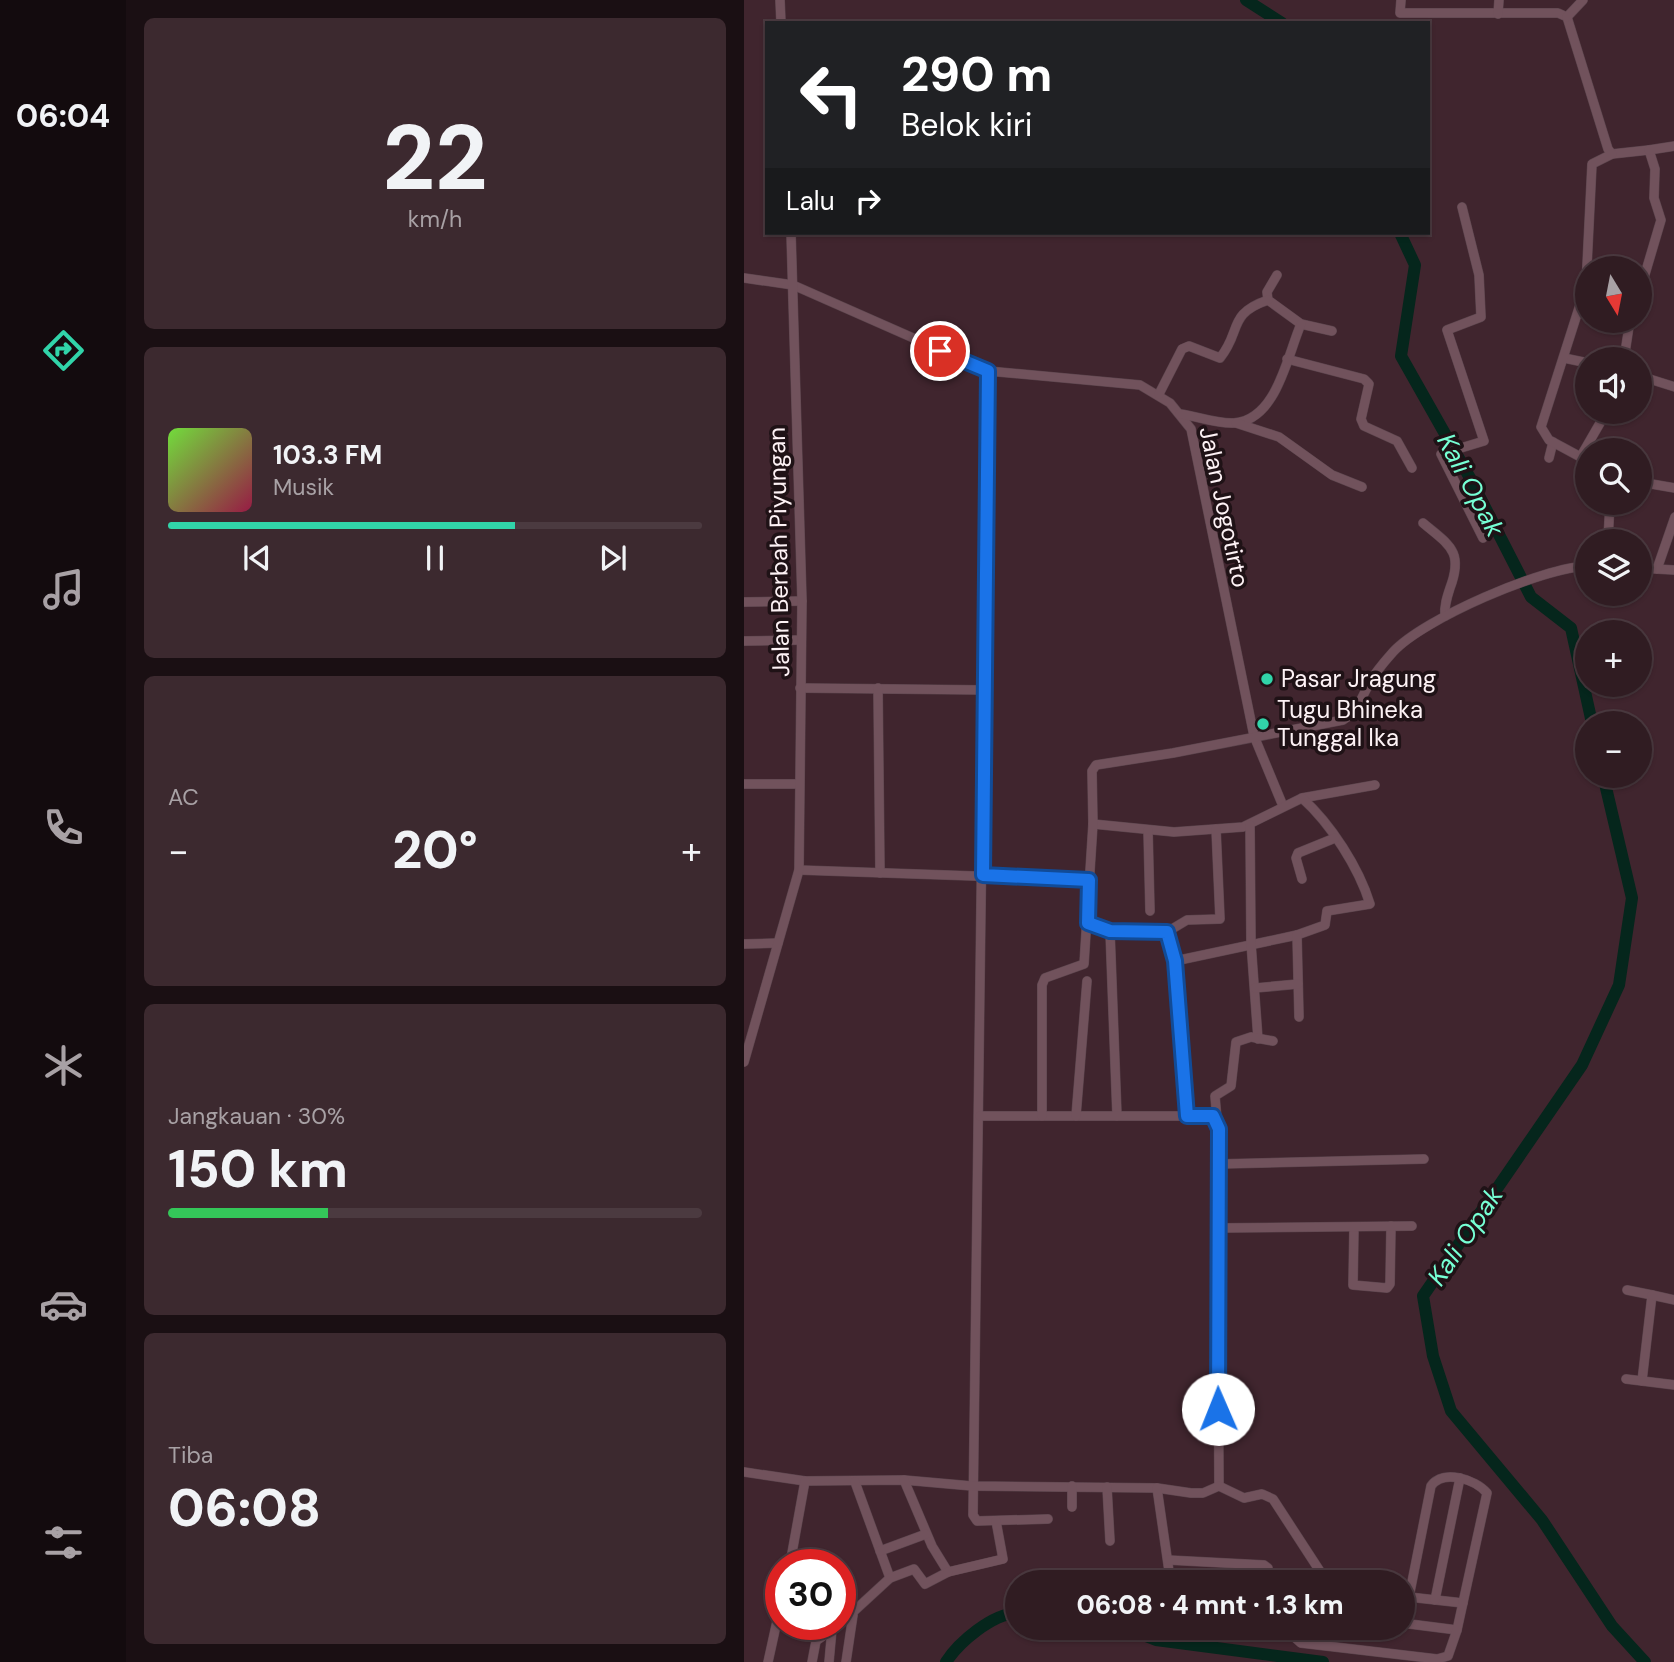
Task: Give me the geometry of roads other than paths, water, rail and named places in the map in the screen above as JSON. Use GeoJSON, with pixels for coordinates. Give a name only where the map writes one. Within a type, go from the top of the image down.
{"type":"FeatureCollection","features":[{"type":"Feature","properties":{"kind":"street"},"geometry":{"type":"LineString","coordinates":[[780,0],[781,21]]}},
{"type":"Feature","properties":{"kind":"street"},"geometry":{"type":"LineString","coordinates":[[1400,13],[1401,0]]}},
{"type":"Feature","properties":{"kind":"street"},"geometry":{"type":"LineString","coordinates":[[1498,14],[1499,0]]}},
{"type":"Feature","properties":{"kind":"street"},"geometry":{"type":"LineString","coordinates":[[1567,17],[1583,0]]}},
{"type":"Feature","properties":{"kind":"street"},"geometry":{"type":"LineString","coordinates":[[1388,12],[1558,13],[1567,17],[1604,140],[1612,154]]}},
{"type":"Feature","properties":{"kind":"street"},"geometry":{"type":"LineString","coordinates":[[1575,453],[1553,442],[1544,435],[1541,427],[1586,286],[1591,170],[1596,161],[1612,154],[1674,146]]}},
{"type":"Feature","properties":{"kind":"street"},"geometry":{"type":"LineString","coordinates":[[1649,150],[1655,169],[1654,198],[1661,220],[1650,256]]}},
{"type":"Feature","properties":{"kind":"street"},"geometry":{"type":"LineString","coordinates":[[1462,207],[1479,275],[1481,317],[1447,330],[1484,441],[1441,454],[1483,538]]}},
{"type":"Feature","properties":{"kind":"street","name":"Jalan Berbah Piyungan"},"geometry":{"type":"LineString","coordinates":[[744,1062],[799,870],[802,601],[791,235]]}},
{"type":"Feature","properties":{"kind":"street"},"geometry":{"type":"LineString","coordinates":[[1277,275],[1267,292],[1268,300],[1301,324],[1332,331]]}},
{"type":"Feature","properties":{"kind":"street","name":"Jalan Jogotirto"},"geometry":{"type":"LineString","coordinates":[[744,278],[793,285],[988,371],[1140,385],[1159,394],[1180,414],[1191,429],[1253,736],[1282,806]]}},
{"type":"Feature","properties":{"kind":"street"},"geometry":{"type":"LineString","coordinates":[[1159,394],[1182,349],[1189,346],[1220,359],[1242,313],[1250,306],[1268,300]]}},
{"type":"Feature","properties":{"kind":"street"},"geometry":{"type":"LineString","coordinates":[[1234,423],[1251,419],[1267,405],[1301,324]]}},
{"type":"Feature","properties":{"kind":"street"},"geometry":{"type":"LineString","coordinates":[[1564,358],[1575,360]]}},
{"type":"Feature","properties":{"kind":"street"},"geometry":{"type":"LineString","coordinates":[[1287,359],[1364,379],[1369,384],[1361,419],[1364,426],[1397,441],[1412,468]]}},
{"type":"Feature","properties":{"kind":"street"},"geometry":{"type":"LineString","coordinates":[[988,371],[986,690],[973,1519],[1048,1519]]}},
{"type":"Feature","properties":{"kind":"street"},"geometry":{"type":"LineString","coordinates":[[1652,380],[1674,387]]}},
{"type":"Feature","properties":{"kind":"street"},"geometry":{"type":"LineString","coordinates":[[1180,414],[1234,423],[1279,437],[1332,475],[1362,487]]}},
{"type":"Feature","properties":{"kind":"street"},"geometry":{"type":"LineString","coordinates":[[1191,429],[1206,419]]}},
{"type":"Feature","properties":{"kind":"street"},"geometry":{"type":"LineString","coordinates":[[1549,458],[1553,442]]}},
{"type":"Feature","properties":{"kind":"street"},"geometry":{"type":"LineString","coordinates":[[1652,484],[1674,488]]}},
{"type":"Feature","properties":{"kind":"street"},"geometry":{"type":"LineString","coordinates":[[1657,569],[1674,517]]}},
{"type":"Feature","properties":{"kind":"street"},"geometry":{"type":"LineString","coordinates":[[1423,523],[1450,546],[1456,559],[1457,570],[1445,616]]}},
{"type":"Feature","properties":{"kind":"street"},"geometry":{"type":"LineString","coordinates":[[1042,1116],[1042,985],[1045,978],[1084,964],[1093,824],[1092,771],[1096,765],[1160,756],[1343,720],[1353,714],[1370,681],[1397,648],[1416,632],[1445,616],[1540,575],[1575,568]]}},
{"type":"Feature","properties":{"kind":"street"},"geometry":{"type":"LineString","coordinates":[[1652,569],[1674,570]]}},
{"type":"Feature","properties":{"kind":"street"},"geometry":{"type":"LineString","coordinates":[[744,602],[802,601]]}},
{"type":"Feature","properties":{"kind":"street"},"geometry":{"type":"LineString","coordinates":[[744,641],[801,640]]}},
{"type":"Feature","properties":{"kind":"street"},"geometry":{"type":"LineString","coordinates":[[800,688],[986,690]]}},
{"type":"Feature","properties":{"kind":"street"},"geometry":{"type":"LineString","coordinates":[[878,688],[880,873]]}},
{"type":"Feature","properties":{"kind":"street"},"geometry":{"type":"LineString","coordinates":[[744,784],[799,784]]}},
{"type":"Feature","properties":{"kind":"street"},"geometry":{"type":"LineString","coordinates":[[1093,824],[1174,832],[1250,825],[1282,806],[1302,798],[1375,785]]}},
{"type":"Feature","properties":{"kind":"street"},"geometry":{"type":"LineString","coordinates":[[1175,961],[1297,935],[1325,925],[1327,911],[1370,904],[1336,838],[1302,798]]}},
{"type":"Feature","properties":{"kind":"street"},"geometry":{"type":"LineString","coordinates":[[1250,825],[1251,943],[1258,1039]]}},
{"type":"Feature","properties":{"kind":"street"},"geometry":{"type":"LineString","coordinates":[[1088,923],[1110,931],[1167,932],[1187,920],[1219,919],[1216,829]]}},
{"type":"Feature","properties":{"kind":"street"},"geometry":{"type":"LineString","coordinates":[[1148,830],[1150,911]]}},
{"type":"Feature","properties":{"kind":"street"},"geometry":{"type":"LineString","coordinates":[[1302,879],[1296,858],[1298,853],[1336,838]]}},
{"type":"Feature","properties":{"kind":"street"},"geometry":{"type":"LineString","coordinates":[[799,870],[1089,880]]}},
{"type":"Feature","properties":{"kind":"street"},"geometry":{"type":"LineString","coordinates":[[1110,931],[1117,1116]]}},
{"type":"Feature","properties":{"kind":"street"},"geometry":{"type":"LineString","coordinates":[[1167,932],[1175,961],[1187,1116]]}},
{"type":"Feature","properties":{"kind":"street"},"geometry":{"type":"LineString","coordinates":[[1297,935],[1299,1017]]}},
{"type":"Feature","properties":{"kind":"street"},"geometry":{"type":"LineString","coordinates":[[744,944],[778,943]]}},
{"type":"Feature","properties":{"kind":"street"},"geometry":{"type":"LineString","coordinates":[[1076,1116],[1087,981]]}},
{"type":"Feature","properties":{"kind":"street"},"geometry":{"type":"LineString","coordinates":[[1255,988],[1298,984]]}},
{"type":"Feature","properties":{"kind":"street"},"geometry":{"type":"LineString","coordinates":[[1219,1486],[1219,1164],[1215,1096],[1231,1086],[1236,1042],[1258,1039],[1273,1041]]}},
{"type":"Feature","properties":{"kind":"street"},"geometry":{"type":"LineString","coordinates":[[980,1116],[1213,1116],[1216,1120]]}},
{"type":"Feature","properties":{"kind":"street"},"geometry":{"type":"LineString","coordinates":[[1219,1164],[1424,1159]]}},
{"type":"Feature","properties":{"kind":"street"},"geometry":{"type":"LineString","coordinates":[[1354,1227],[1353,1285],[1387,1288],[1390,1284],[1392,1226]]}},
{"type":"Feature","properties":{"kind":"street"},"geometry":{"type":"LineString","coordinates":[[1219,1228],[1412,1227]]}},
{"type":"Feature","properties":{"kind":"street"},"geometry":{"type":"LineString","coordinates":[[1627,1290],[1674,1300]]}},
{"type":"Feature","properties":{"kind":"street"},"geometry":{"type":"LineString","coordinates":[[1642,1381],[1652,1295]]}},
{"type":"Feature","properties":{"kind":"street"},"geometry":{"type":"LineString","coordinates":[[1626,1379],[1674,1385]]}},
{"type":"Feature","properties":{"kind":"street"},"geometry":{"type":"LineString","coordinates":[[744,1472],[805,1481],[904,1480],[972,1486],[1157,1488],[1191,1493],[1204,1493],[1219,1486]]}},
{"type":"Feature","properties":{"kind":"street"},"geometry":{"type":"LineString","coordinates":[[1298,1640],[1301,1643],[1437,1659],[1448,1656],[1457,1630],[1487,1493],[1482,1487],[1448,1476],[1435,1480],[1431,1486],[1414,1570]]}},
{"type":"Feature","properties":{"kind":"street"},"geometry":{"type":"LineString","coordinates":[[1435,1600],[1460,1478]]}},
{"type":"Feature","properties":{"kind":"street"},"geometry":{"type":"LineString","coordinates":[[904,1480],[926,1534],[948,1572]]}},
{"type":"Feature","properties":{"kind":"street"},"geometry":{"type":"LineString","coordinates":[[793,1549],[805,1481]]}},
{"type":"Feature","properties":{"kind":"street"},"geometry":{"type":"LineString","coordinates":[[855,1482],[890,1578]]}},
{"type":"Feature","properties":{"kind":"street"},"geometry":{"type":"LineString","coordinates":[[1072,1486],[1072,1507]]}},
{"type":"Feature","properties":{"kind":"street"},"geometry":{"type":"LineString","coordinates":[[1219,1486],[1244,1498],[1262,1494],[1273,1499],[1319,1570]]}},
{"type":"Feature","properties":{"kind":"street"},"geometry":{"type":"LineString","coordinates":[[1107,1487],[1110,1541]]}},
{"type":"Feature","properties":{"kind":"street"},"geometry":{"type":"LineString","coordinates":[[1157,1488],[1170,1570]]}},
{"type":"Feature","properties":{"kind":"street"},"geometry":{"type":"LineString","coordinates":[[856,1612],[890,1578],[914,1569],[925,1584],[948,1572],[1003,1559],[996,1521]]}},
{"type":"Feature","properties":{"kind":"street"},"geometry":{"type":"LineString","coordinates":[[880,1551],[926,1534]]}},
{"type":"Feature","properties":{"kind":"street"},"geometry":{"type":"LineString","coordinates":[[1168,1560],[1264,1566],[1268,1570]]}},
{"type":"Feature","properties":{"kind":"street"},"geometry":{"type":"LineString","coordinates":[[1415,1598],[1463,1603]]}},
{"type":"Feature","properties":{"kind":"street"},"geometry":{"type":"LineString","coordinates":[[1415,1625],[1457,1630]]}},
{"type":"Feature","properties":{"kind":"street"},"geometry":{"type":"LineString","coordinates":[[768,1662],[773,1640]]}},
{"type":"Feature","properties":{"kind":"street"},"geometry":{"type":"LineString","coordinates":[[812,1662],[817,1640]]}},
{"type":"Feature","properties":{"kind":"street"},"geometry":{"type":"LineString","coordinates":[[829,1662],[834,1640]]}},
{"type":"Feature","properties":{"kind":"street"},"geometry":{"type":"LineString","coordinates":[[846,1662],[849,1640]]}},
{"type":"Feature","properties":{"kind":"waterway","name":"Kali Opak"},"geometry":{"type":"LineString","coordinates":[[1246,0],[1279,21]]}},
{"type":"Feature","properties":{"kind":"waterway","name":"Kali Opak"},"geometry":{"type":"LineString","coordinates":[[1401,235],[1415,265],[1401,356],[1470,478],[1531,597],[1571,628],[1589,711]]}},
{"type":"Feature","properties":{"kind":"waterway","name":"Kali Opak"},"geometry":{"type":"LineString","coordinates":[[1606,788],[1632,898],[1619,985],[1582,1065],[1423,1296],[1433,1356],[1451,1411],[1542,1520],[1612,1626],[1645,1662]]}},
{"type":"Feature","properties":{"kind":"waterway","name":"Kali Opak"},"geometry":{"type":"LineString","coordinates":[[946,1662],[977,1630],[1005,1616]]}},
{"type":"Feature","properties":{"kind":"waterway","name":"Kali Opak"},"geometry":{"type":"LineString","coordinates":[[1156,1640],[1323,1662]]}},
{"type":"Feature","properties":{"kind":"place","name":"Pasar Jragung"},"geometry":{"type":"Point","coordinates":[1267,679]}},
{"type":"Feature","properties":{"kind":"place","name":"Tugu Bhineka Tunggal Ika"},"geometry":{"type":"Point","coordinates":[1263,724]}}]}
